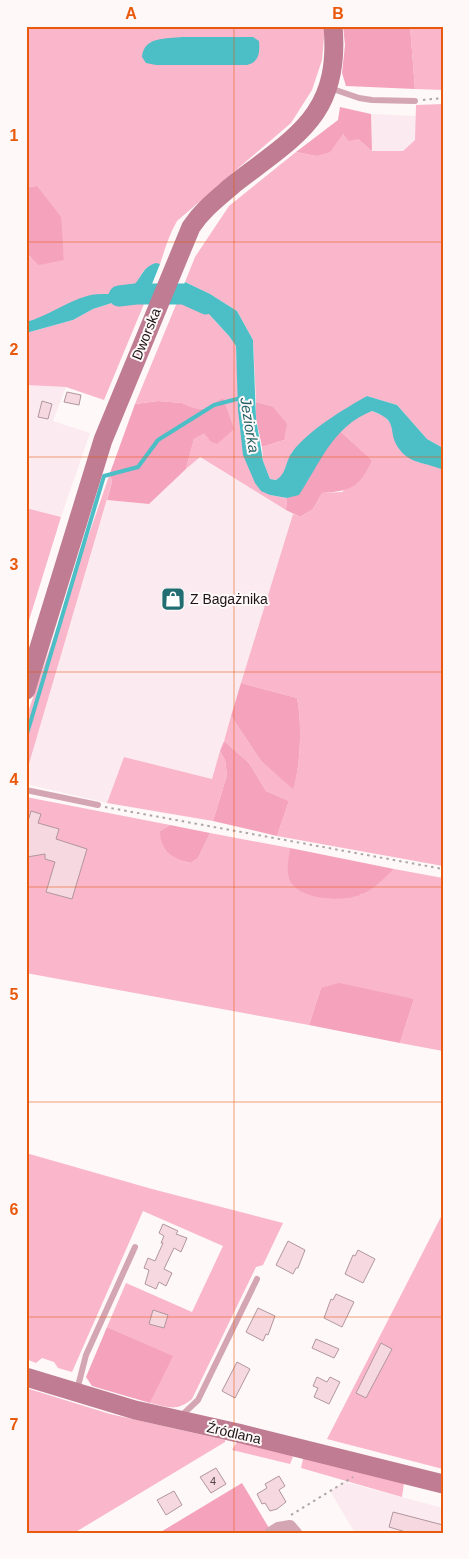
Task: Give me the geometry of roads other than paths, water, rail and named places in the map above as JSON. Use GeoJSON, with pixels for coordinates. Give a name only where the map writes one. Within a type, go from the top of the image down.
{"type":"FeatureCollection","features":[{"type":"Feature","properties":{"kind":"street","name":"Dworska"},"geometry":{"type":"LineString","coordinates":[[26,690],[103,440],[191,227],[209,205],[306,126],[324,101],[334,56],[333,26]]}},
{"type":"Feature","properties":{"kind":"street","name":"Źródlana"},"geometry":{"type":"LineString","coordinates":[[26,1377],[135,1410],[443,1484]]}},
{"type":"Feature","properties":{"kind":"street"},"geometry":{"type":"LineString","coordinates":[[270,1533],[285,1526],[290,1526],[296,1533]]}},
{"type":"Feature","properties":{"kind":"lane"},"geometry":{"type":"LineString","coordinates":[[328,88],[372,100],[415,101]]}},
{"type":"Feature","properties":{"kind":"lane"},"geometry":{"type":"LineString","coordinates":[[26,790],[98,805]]}},
{"type":"Feature","properties":{"kind":"lane"},"geometry":{"type":"LineString","coordinates":[[76,1393],[86,1355],[135,1246]]}},
{"type":"Feature","properties":{"kind":"lane"},"geometry":{"type":"LineString","coordinates":[[177,1420],[198,1400],[257,1278]]}},
{"type":"Feature","properties":{"kind":"water"},"geometry":{"type":"Polygon","coordinates":[[[183,37],[253,37],[259,41],[259,53],[254,62],[247,65],[156,65],[146,63],[142,57],[147,45],[151,42],[183,37]]]}},
{"type":"Feature","properties":{"kind":"water"},"geometry":{"type":"Polygon","coordinates":[[[156,263],[160,264],[146,299],[115,302],[93,309],[73,320],[26,333],[26,322],[79,299],[92,295],[126,291],[135,284],[146,268],[156,263]]]}},
{"type":"Feature","properties":{"kind":"water"},"geometry":{"type":"Polygon","coordinates":[[[185,282],[210,294],[237,311],[253,340],[256,418],[263,461],[270,479],[276,480],[280,477],[293,451],[308,435],[367,396],[397,405],[427,439],[443,448],[443,470],[414,461],[404,455],[396,443],[390,423],[381,415],[372,411],[358,418],[337,436],[321,458],[299,495],[287,498],[270,495],[261,491],[255,483],[243,455],[238,410],[236,346],[208,313],[178,300],[185,282]]]}},
{"type":"Feature","properties":{"kind":"waterway","name":"Jeziorka"},"geometry":{"type":"LineString","coordinates":[[119,296],[184,294],[206,304]]}},
{"type":"Feature","properties":{"kind":"waterway"},"geometry":{"type":"LineString","coordinates":[[26,737],[104,476],[138,467],[158,440],[214,405],[241,398]]}},
{"type":"Feature","properties":{"kind":"place","name":"Z Bagażnika"},"geometry":{"type":"Point","coordinates":[173,599]}}]}
